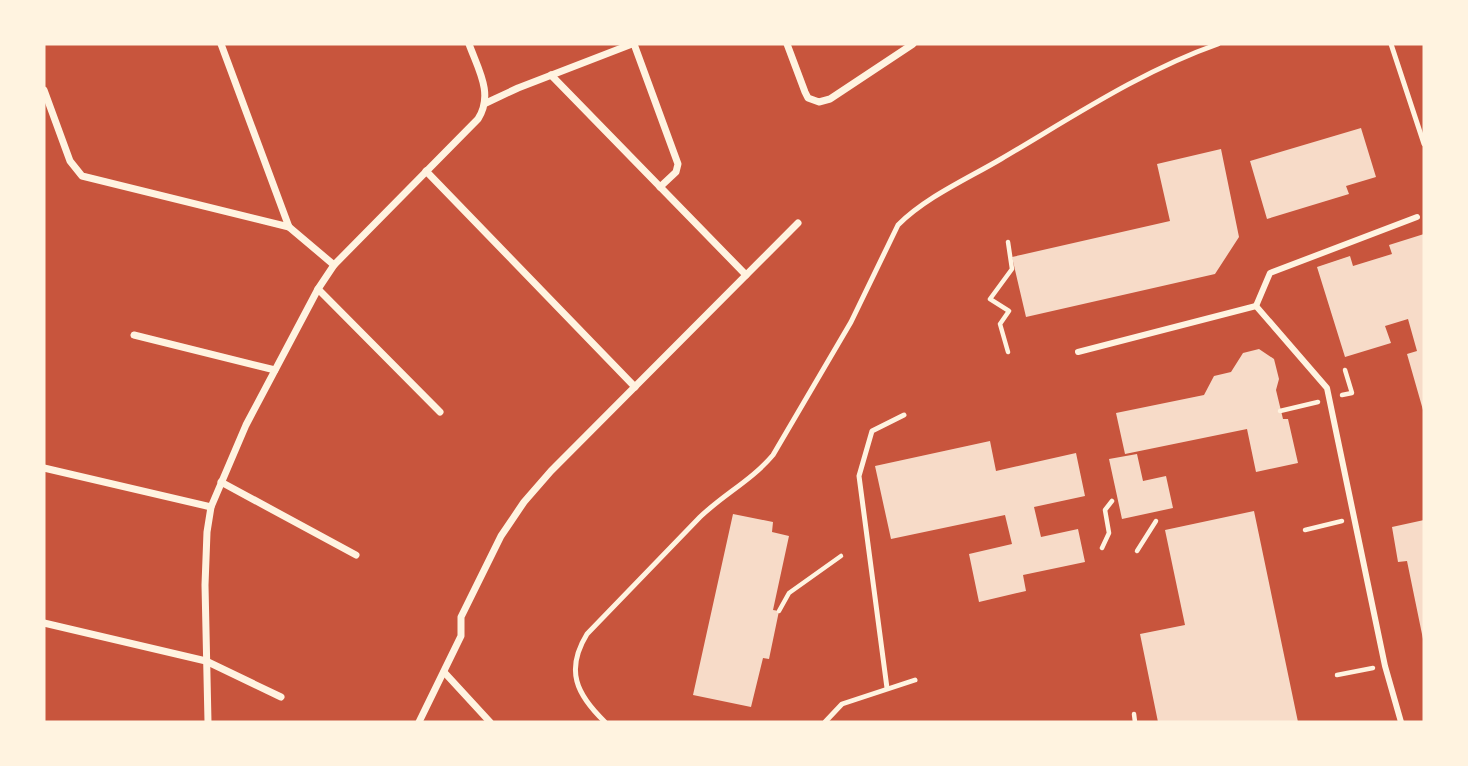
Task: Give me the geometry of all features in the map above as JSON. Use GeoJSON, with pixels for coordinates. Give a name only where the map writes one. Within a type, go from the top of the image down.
{"type":"FeatureCollection","features":[{"type":"Feature","properties":{"kind":"street"},"geometry":{"type":"LineString","coordinates":[[221,44],[289,227]]}},
{"type":"Feature","properties":{"kind":"street"},"geometry":{"type":"LineString","coordinates":[[208,722],[205,554],[211,507],[246,425],[318,289],[334,265],[478,119],[486,103],[486,93],[469,44]]}},
{"type":"Feature","properties":{"kind":"street"},"geometry":{"type":"LineString","coordinates":[[486,103],[633,44],[678,164],[674,174],[660,187]]}},
{"type":"Feature","properties":{"kind":"street"},"geometry":{"type":"LineString","coordinates":[[787,44],[805,92],[814,101],[830,99],[913,44]]}},
{"type":"Feature","properties":{"kind":"street"},"geometry":{"type":"LineString","coordinates":[[551,75],[746,275]]}},
{"type":"Feature","properties":{"kind":"street"},"geometry":{"type":"LineString","coordinates":[[44,90],[70,161],[82,176],[289,227],[334,265]]}},
{"type":"Feature","properties":{"kind":"street"},"geometry":{"type":"LineString","coordinates":[[426,172],[635,387]]}},
{"type":"Feature","properties":{"kind":"street"},"geometry":{"type":"LineString","coordinates":[[1256,306],[1270,273],[1417,217]]}},
{"type":"Feature","properties":{"kind":"street"},"geometry":{"type":"LineString","coordinates":[[419,722],[461,636],[461,617],[512,519],[537,486],[798,223]]}},
{"type":"Feature","properties":{"kind":"street"},"geometry":{"type":"LineString","coordinates":[[318,289],[440,412]]}},
{"type":"Feature","properties":{"kind":"street"},"geometry":{"type":"LineString","coordinates":[[1079,352],[1256,306]]}},
{"type":"Feature","properties":{"kind":"street"},"geometry":{"type":"LineString","coordinates":[[1256,306],[1327,388],[1385,666],[1401,722]]}},
{"type":"Feature","properties":{"kind":"street"},"geometry":{"type":"LineString","coordinates":[[134,335],[275,370]]}},
{"type":"Feature","properties":{"kind":"street"},"geometry":{"type":"LineString","coordinates":[[44,468],[211,507]]}},
{"type":"Feature","properties":{"kind":"street"},"geometry":{"type":"LineString","coordinates":[[221,482],[356,555]]}},
{"type":"Feature","properties":{"kind":"street"},"geometry":{"type":"LineString","coordinates":[[44,623],[206,661],[281,697]]}},
{"type":"Feature","properties":{"kind":"street"},"geometry":{"type":"LineString","coordinates":[[444,672],[490,722]]}},
{"type":"Feature","properties":{"kind":"lane"},"geometry":{"type":"LineString","coordinates":[[605,722],[595,713],[575,678],[573,666],[577,650],[587,634],[700,517],[719,499],[759,472],[773,455],[851,322],[898,225],[907,216],[947,191],[1159,69],[1218,44]]}},
{"type":"Feature","properties":{"kind":"lane"},"geometry":{"type":"LineString","coordinates":[[1391,44],[1424,144]]}},
{"type":"Feature","properties":{"kind":"lane"},"geometry":{"type":"LineString","coordinates":[[887,688],[859,476],[872,430],[904,415]]}},
{"type":"Feature","properties":{"kind":"lane"},"geometry":{"type":"LineString","coordinates":[[825,722],[842,704],[915,680]]}},
{"type":"Feature","properties":{"kind":"path"},"geometry":{"type":"LineString","coordinates":[[1008,242],[1012,269],[990,299],[1009,311],[1000,324],[1008,352]]}},
{"type":"Feature","properties":{"kind":"path"},"geometry":{"type":"LineString","coordinates":[[1342,396],[1352,393],[1345,370]]}},
{"type":"Feature","properties":{"kind":"path"},"geometry":{"type":"LineString","coordinates":[[1280,411],[1319,401]]}},
{"type":"Feature","properties":{"kind":"path"},"geometry":{"type":"LineString","coordinates":[[1102,548],[1109,533],[1105,510],[1112,501]]}},
{"type":"Feature","properties":{"kind":"path"},"geometry":{"type":"LineString","coordinates":[[1305,530],[1353,518]]}},
{"type":"Feature","properties":{"kind":"path"},"geometry":{"type":"LineString","coordinates":[[1138,551],[1156,521]]}},
{"type":"Feature","properties":{"kind":"path"},"geometry":{"type":"LineString","coordinates":[[779,611],[789,593],[841,556]]}},
{"type":"Feature","properties":{"kind":"path"},"geometry":{"type":"LineString","coordinates":[[1338,675],[1385,666]]}},
{"type":"Feature","properties":{"kind":"path"},"geometry":{"type":"LineString","coordinates":[[1134,714],[1135,722]]}},
{"type":"Feature","properties":{"kind":"building"},"geometry":{"type":"Polygon","coordinates":[[[1361,128],[1376,177],[1346,186],[1349,194],[1267,219],[1250,161],[1361,128]]]}},
{"type":"Feature","properties":{"kind":"building"},"geometry":{"type":"Polygon","coordinates":[[[1221,149],[1239,237],[1215,274],[1026,317],[1012,257],[1170,221],[1157,164],[1221,149]]]}},
{"type":"Feature","properties":{"kind":"building"},"geometry":{"type":"Polygon","coordinates":[[[1424,234],[1423,410],[1407,354],[1417,351],[1408,319],[1385,326],[1391,343],[1345,357],[1317,267],[1350,256],[1353,266],[1392,254],[1389,245],[1424,234]]]}},
{"type":"Feature","properties":{"kind":"building"},"geometry":{"type":"Polygon","coordinates":[[[1259,349],[1274,359],[1279,379],[1276,390],[1283,419],[1288,419],[1298,463],[1256,472],[1247,429],[1125,454],[1116,413],[1204,395],[1214,376],[1231,372],[1243,353],[1259,349]]]}},
{"type":"Feature","properties":{"kind":"building"},"geometry":{"type":"Polygon","coordinates":[[[990,441],[996,471],[1076,453],[1085,496],[1034,507],[1041,537],[1078,529],[1085,562],[1023,575],[1026,591],[979,602],[969,554],[1012,544],[1005,515],[891,539],[875,466],[990,441]]]}},
{"type":"Feature","properties":{"kind":"building"},"geometry":{"type":"Polygon","coordinates":[[[1137,454],[1143,481],[1166,476],[1173,508],[1122,519],[1109,459],[1137,454]]]}},
{"type":"Feature","properties":{"kind":"building"},"geometry":{"type":"Polygon","coordinates":[[[1254,511],[1298,722],[1158,722],[1140,634],[1185,625],[1165,530],[1254,511]]]}},
{"type":"Feature","properties":{"kind":"building"},"geometry":{"type":"Polygon","coordinates":[[[733,514],[773,522],[772,532],[789,536],[773,610],[779,611],[769,659],[763,658],[751,707],[693,695],[733,514]]]}},
{"type":"Feature","properties":{"kind":"building"},"geometry":{"type":"Polygon","coordinates":[[[1424,520],[1423,639],[1407,561],[1398,562],[1392,527],[1424,520]]]}}]}
